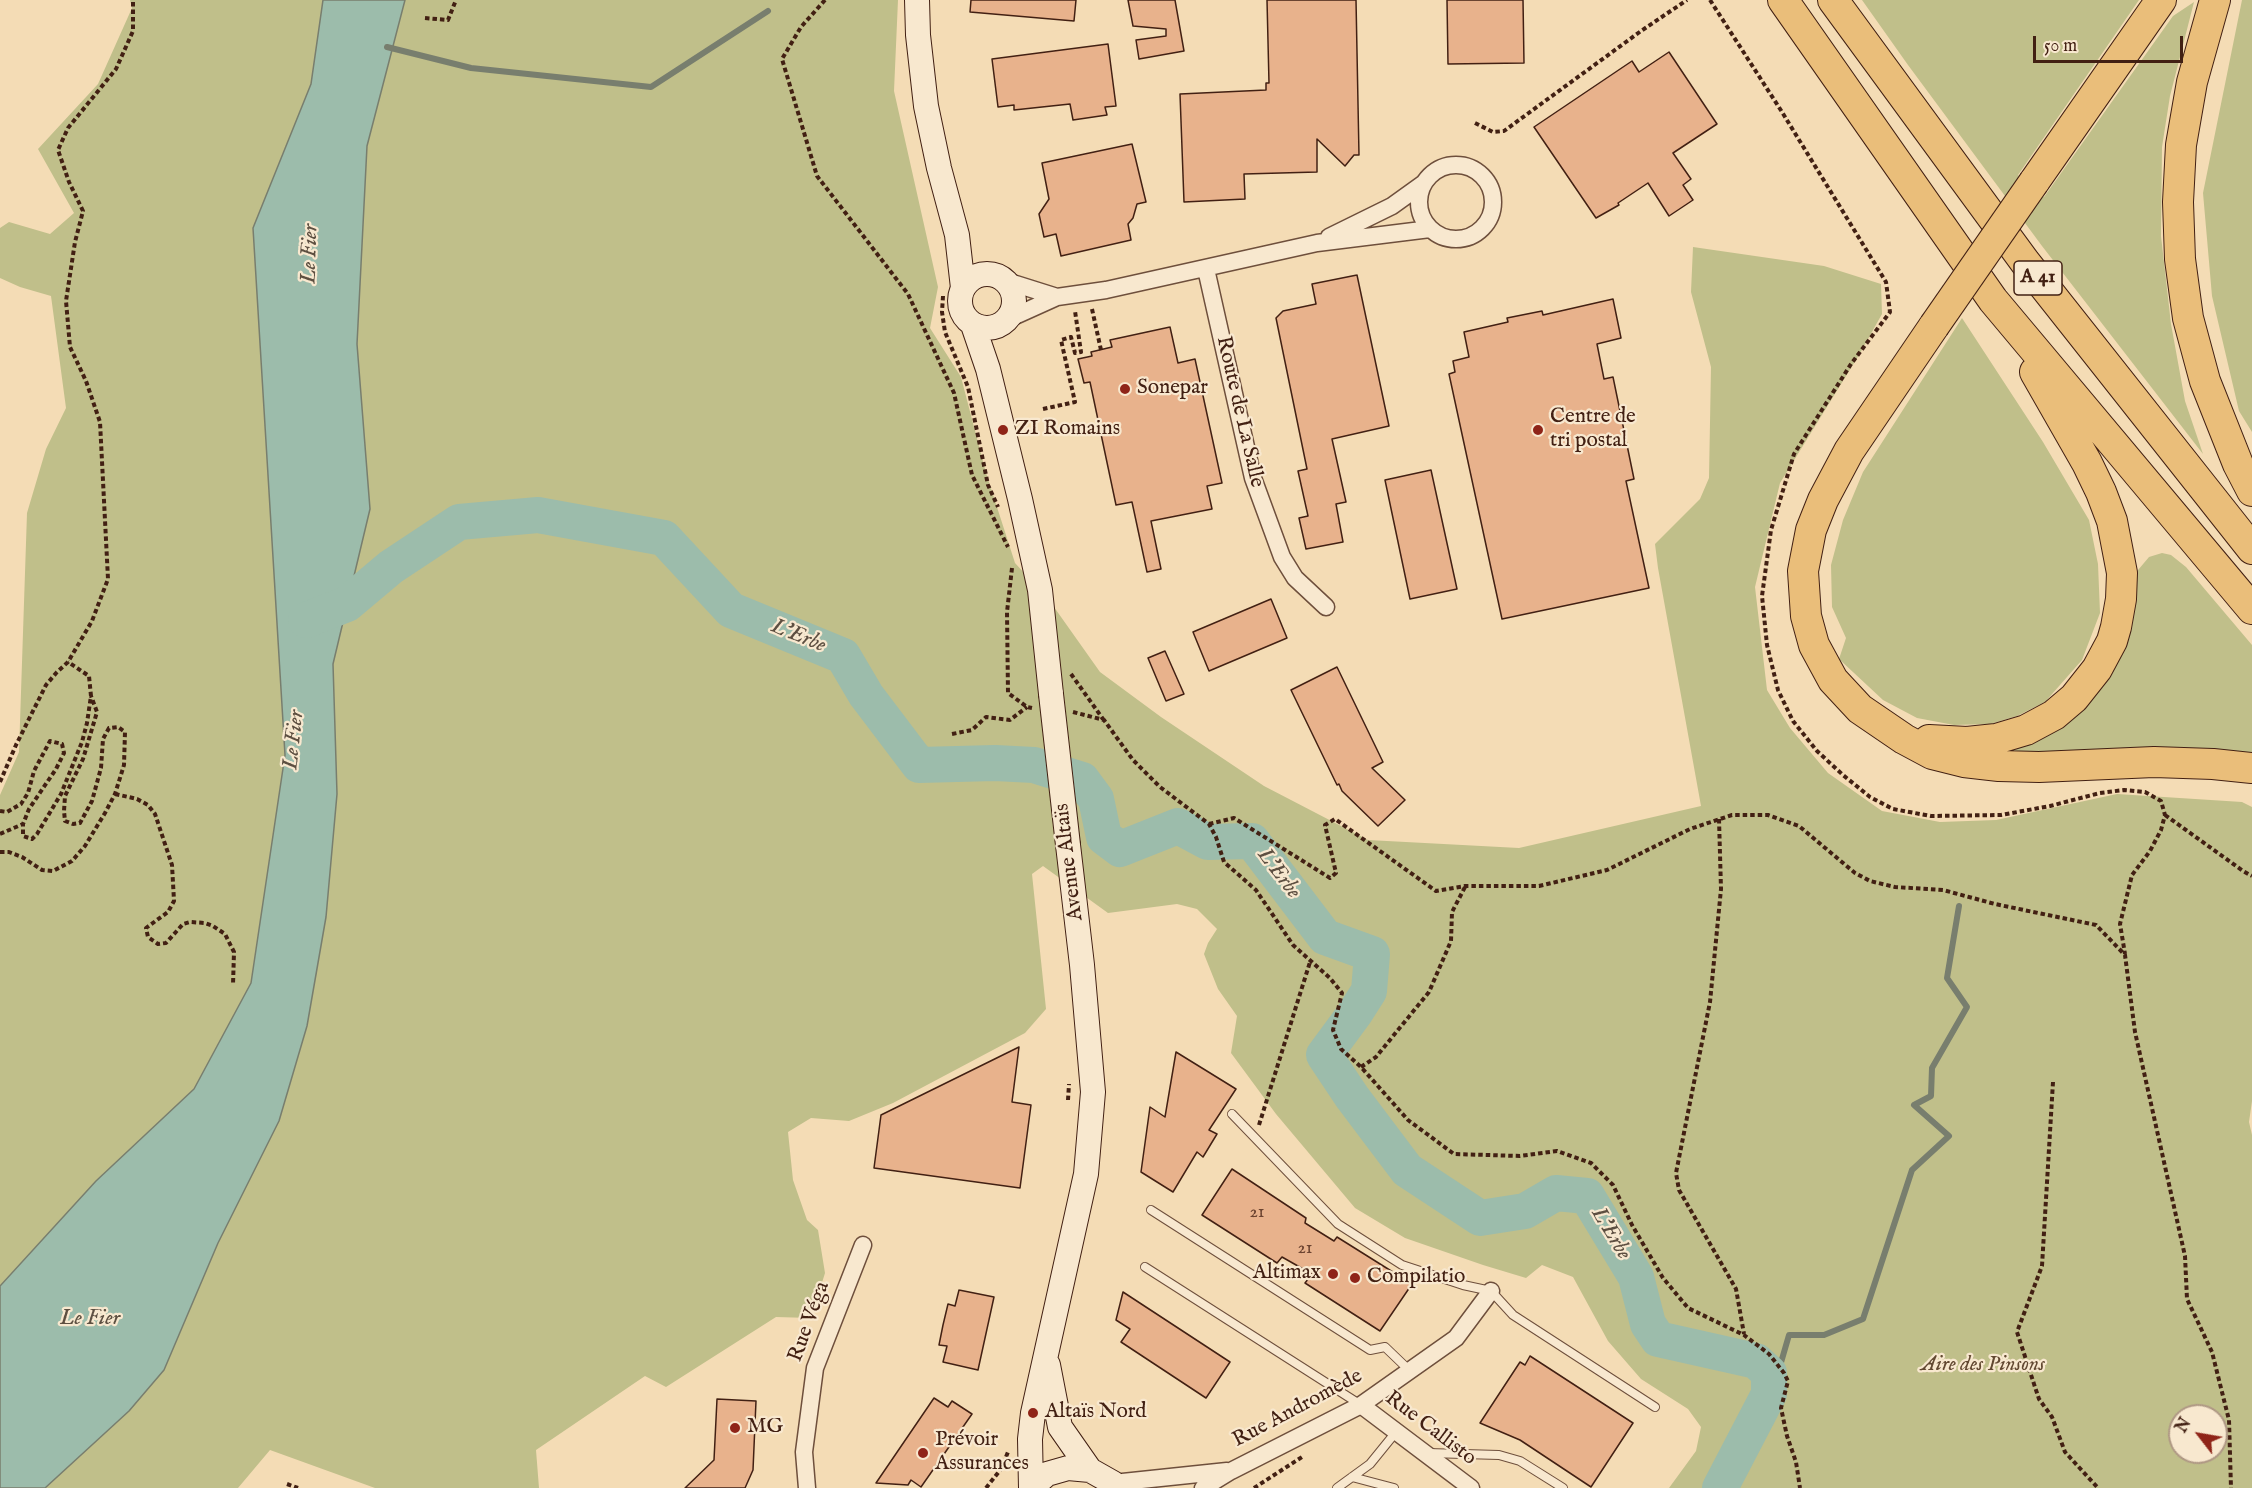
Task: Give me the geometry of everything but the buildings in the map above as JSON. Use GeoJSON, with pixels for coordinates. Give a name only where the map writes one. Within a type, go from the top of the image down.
{"type":"FeatureCollection","features":[{"type":"Feature","properties":{"kind":"highway","name":"A 41"},"geometry":{"type":"LineString","coordinates":[[1783,0],[1993,300],[2252,609]]}},
{"type":"Feature","properties":{"kind":"highway","name":"A 41"},"geometry":{"type":"LineString","coordinates":[[1833,0],[2025,262],[2252,549]]}},
{"type":"Feature","properties":{"kind":"highway"},"geometry":{"type":"LineString","coordinates":[[2161,0],[1934,326],[1867,424],[1835,476],[1816,515],[1805,557],[1803,586],[1806,616],[1809,632],[1820,659],[1833,680],[1850,700],[1870,718],[1932,754],[1985,765],[2048,766],[2154,762],[2252,768]]}},
{"type":"Feature","properties":{"kind":"highway"},"geometry":{"type":"LineString","coordinates":[[2215,0],[2192,82],[2181,145],[2178,202],[2180,259],[2188,318],[2205,381],[2238,464],[2252,490]]}},
{"type":"Feature","properties":{"kind":"highway"},"geometry":{"type":"LineString","coordinates":[[1883,726],[1911,737],[1952,743],[1996,739],[2026,729],[2054,715],[2074,698],[2097,669],[2112,641],[2116,627],[2121,599],[2122,573],[2116,536],[2108,507],[2087,463],[1993,300]]}},
{"type":"Feature","properties":{"kind":"street"},"geometry":{"type":"LineString","coordinates":[[917,0],[918,35],[926,106],[957,235],[953,290],[960,298],[965,318],[973,325],[984,328],[996,327],[1065,296],[1206,269],[1317,243],[1430,229]]}},
{"type":"Feature","properties":{"kind":"street"},"geometry":{"type":"LineString","coordinates":[[1317,243],[1392,206],[1441,168],[1449,165],[1463,165],[1475,170],[1485,179],[1493,200],[1488,221],[1479,231],[1463,239],[1450,239],[1437,235],[1422,218],[1419,206],[1420,191],[1424,182]]}},
{"type":"Feature","properties":{"kind":"street"},"geometry":{"type":"LineString","coordinates":[[957,235],[996,277],[1010,288],[1014,299],[1012,310],[1004,322]]}},
{"type":"Feature","properties":{"kind":"street","name":"Route de La Salle"},"geometry":{"type":"LineString","coordinates":[[1206,269],[1252,478],[1282,557],[1295,578],[1326,607]]}},
{"type":"Feature","properties":{"kind":"street"},"geometry":{"type":"LineString","coordinates":[[953,290],[979,276],[996,277],[1065,296]]}},
{"type":"Feature","properties":{"kind":"street","name":"Avenue Altaïs"},"geometry":{"type":"LineString","coordinates":[[988,369],[1004,322]]}},
{"type":"Feature","properties":{"kind":"street","name":"Avenue Altaïs"},"geometry":{"type":"LineString","coordinates":[[973,325],[988,369],[1020,499],[1040,590],[1060,702],[1068,845],[1082,965],[1093,1092],[1086,1174],[1033,1413],[1030,1439],[1031,1488]]}},
{"type":"Feature","properties":{"kind":"street","name":"Rue Véga"},"geometry":{"type":"LineString","coordinates":[[807,1488],[804,1452],[815,1368],[863,1245]]}},
{"type":"Feature","properties":{"kind":"street","name":"Rue Andromède"},"geometry":{"type":"LineString","coordinates":[[1203,1488],[1231,1471],[1361,1405],[1456,1338],[1491,1291]]}},
{"type":"Feature","properties":{"kind":"street","name":"Avenue Altaïs"},"geometry":{"type":"LineString","coordinates":[[1047,1356],[1060,1427],[1090,1470]]}},
{"type":"Feature","properties":{"kind":"street","name":"Rue Callisto"},"geometry":{"type":"LineString","coordinates":[[1361,1405],[1472,1488]]}},
{"type":"Feature","properties":{"kind":"street"},"geometry":{"type":"LineString","coordinates":[[1031,1488],[1047,1474],[1068,1468],[1090,1470],[1115,1485]]}},
{"type":"Feature","properties":{"kind":"street","name":"Rue Andromède"},"geometry":{"type":"LineString","coordinates":[[1115,1485],[1231,1471]]}},
{"type":"Feature","properties":{"kind":"lane"},"geometry":{"type":"LineString","coordinates":[[1232,1114],[1338,1224],[1402,1264],[1463,1285],[1491,1291],[1513,1315],[1655,1407]]}},
{"type":"Feature","properties":{"kind":"lane"},"geometry":{"type":"LineString","coordinates":[[1151,1210],[1370,1350],[1385,1347],[1409,1370]]}},
{"type":"Feature","properties":{"kind":"lane"},"geometry":{"type":"LineString","coordinates":[[1145,1267],[1361,1405]]}},
{"type":"Feature","properties":{"kind":"lane"},"geometry":{"type":"LineString","coordinates":[[1337,1488],[1370,1464],[1396,1431]]}},
{"type":"Feature","properties":{"kind":"lane"},"geometry":{"type":"LineString","coordinates":[[1425,1453],[1499,1455],[1520,1461],[1563,1488]]}},
{"type":"Feature","properties":{"kind":"lane"},"geometry":{"type":"LineString","coordinates":[[1352,1477],[1394,1488]]}},
{"type":"Feature","properties":{"kind":"path"},"geometry":{"type":"LineString","coordinates":[[0,782],[46,685],[68,662],[92,621],[108,579],[100,422],[86,381],[70,347],[66,301],[75,242],[83,211],[69,182],[58,150],[68,128],[116,69],[133,31],[133,0]]}},
{"type":"Feature","properties":{"kind":"path"},"geometry":{"type":"LineString","coordinates":[[425,18],[448,20],[456,0]]}},
{"type":"Feature","properties":{"kind":"path"},"geometry":{"type":"LineString","coordinates":[[825,0],[801,27],[782,59],[817,176],[908,294],[954,393],[972,475],[1003,541],[1014,556],[1009,536]]}},
{"type":"Feature","properties":{"kind":"path"},"geometry":{"type":"LineString","coordinates":[[1475,123],[1493,132],[1504,131],[1687,0]]}},
{"type":"Feature","properties":{"kind":"path"},"geometry":{"type":"LineString","coordinates":[[1710,0],[1886,282],[1890,312],[1851,364],[1794,454],[1771,530],[1762,596],[1767,645],[1779,690],[1793,721],[1817,751],[1843,776],[1870,797],[1893,808],[1931,816],[2001,815],[2050,806],[2100,793],[2124,790],[2145,792],[2161,801],[2165,815],[2161,830],[2150,851],[2132,875],[2120,924],[2135,1032],[2185,1256],[2187,1299],[2212,1352],[2229,1420],[2231,1488]]}},
{"type":"Feature","properties":{"kind":"path"},"geometry":{"type":"LineString","coordinates":[[953,290],[942,312],[945,332],[968,387],[988,485],[1002,516]]}},
{"type":"Feature","properties":{"kind":"path"},"geometry":{"type":"LineString","coordinates":[[1089,293],[1101,350]]}},
{"type":"Feature","properties":{"kind":"path"},"geometry":{"type":"LineString","coordinates":[[1043,410],[1075,402],[1061,340],[1071,337],[1075,353],[1081,352],[1080,333],[1065,296]]}},
{"type":"Feature","properties":{"kind":"path"},"geometry":{"type":"LineString","coordinates":[[951,734],[972,730],[986,717],[1010,720],[1027,707],[1008,693],[1006,612],[1014,567],[1018,577]]}},
{"type":"Feature","properties":{"kind":"path"},"geometry":{"type":"LineString","coordinates":[[0,811],[7,812],[21,804],[28,794],[34,771],[50,741],[62,744],[64,753],[29,809],[23,824],[23,836],[32,839],[44,824],[61,794],[82,742],[91,696],[90,676],[68,662]]}},
{"type":"Feature","properties":{"kind":"path"},"geometry":{"type":"LineString","coordinates":[[1064,665],[1133,760],[1160,787],[1209,824],[1224,862],[1256,891],[1293,945],[1330,978],[1342,993],[1333,1030],[1341,1049],[1361,1067],[1408,1120],[1454,1154],[1520,1156],[1557,1151],[1591,1163],[1612,1185],[1663,1278],[1688,1308],[1744,1335],[1769,1354],[1788,1381],[1781,1408],[1787,1436],[1797,1462],[1800,1488]]}},
{"type":"Feature","properties":{"kind":"path"},"geometry":{"type":"LineString","coordinates":[[0,852],[9,852],[22,857],[42,870],[53,871],[72,861],[85,846],[115,794],[124,765],[125,732],[118,727],[109,728],[103,740],[101,768],[92,801],[80,823],[73,824],[65,821],[65,796],[83,759],[97,712],[91,696]]}},
{"type":"Feature","properties":{"kind":"path"},"geometry":{"type":"LineString","coordinates":[[1060,702],[1104,720]]}},
{"type":"Feature","properties":{"kind":"path"},"geometry":{"type":"LineString","coordinates":[[115,794],[137,799],[148,805],[155,814],[172,865],[174,901],[168,912],[146,928],[148,937],[158,944],[166,943],[183,924],[204,922],[213,926],[225,934],[234,952],[233,985]]}},
{"type":"Feature","properties":{"kind":"path"},"geometry":{"type":"LineString","coordinates":[[1209,824],[1234,818],[1330,878],[1336,873],[1325,825],[1335,819],[1436,891],[1466,886],[1539,886],[1606,870],[1690,829],[1719,819],[1732,815],[1768,815],[1799,826],[1855,873],[1870,881],[1895,887],[1943,890],[1995,904],[2096,925],[2125,955]]}},
{"type":"Feature","properties":{"kind":"path"},"geometry":{"type":"LineString","coordinates":[[2165,815],[2252,876]]}},
{"type":"Feature","properties":{"kind":"path"},"geometry":{"type":"LineString","coordinates":[[1719,819],[1721,889],[1710,1002],[1676,1173],[1678,1190],[1736,1289],[1744,1335]]}},
{"type":"Feature","properties":{"kind":"path"},"geometry":{"type":"LineString","coordinates":[[0,834],[23,824]]}},
{"type":"Feature","properties":{"kind":"path"},"geometry":{"type":"LineString","coordinates":[[1361,1067],[1376,1058],[1429,992],[1451,941],[1452,912],[1466,886]]}},
{"type":"Feature","properties":{"kind":"path"},"geometry":{"type":"LineString","coordinates":[[1255,1138],[1310,962]]}},
{"type":"Feature","properties":{"kind":"path"},"geometry":{"type":"LineString","coordinates":[[1068,1102],[1069,1078]]}},
{"type":"Feature","properties":{"kind":"path"},"geometry":{"type":"LineString","coordinates":[[2053,1082],[2042,1266],[2017,1332],[2039,1399],[2052,1417],[2065,1452],[2098,1488]]}},
{"type":"Feature","properties":{"kind":"path"},"geometry":{"type":"LineString","coordinates":[[986,1488],[1001,1469],[1009,1451]]}},
{"type":"Feature","properties":{"kind":"path"},"geometry":{"type":"LineString","coordinates":[[287,1484],[298,1488]]}},
{"type":"Feature","properties":{"kind":"green space"},"geometry":{"type":"Polygon","coordinates":[[[130,0],[323,0],[311,84],[253,228],[285,755],[251,983],[194,1089],[96,1181],[0,1286],[0,795],[19,752],[27,513],[46,449],[66,408],[51,296],[20,287],[0,278],[0,228],[9,222],[50,234],[74,213],[38,149],[98,84],[132,8],[130,0]]]}},
{"type":"Feature","properties":{"kind":"green space","name":"Aire des Pinsons"},"geometry":{"type":"Polygon","coordinates":[[[405,0],[898,0],[894,91],[938,287],[930,328],[961,377],[986,473],[1015,563],[1049,600],[1100,672],[1161,717],[1264,786],[1368,840],[1519,848],[1701,806],[1655,544],[1700,499],[1709,478],[1711,367],[1691,292],[1693,247],[1824,266],[1881,284],[1882,314],[1780,483],[1755,587],[1767,690],[1790,728],[1828,773],[1882,811],[1940,822],[1996,820],[2117,794],[2242,802],[2252,807],[2252,1101],[2249,1122],[2252,1135],[2252,1488],[1669,1488],[1696,1451],[1701,1427],[1688,1409],[1641,1379],[1608,1341],[1573,1277],[1542,1265],[1526,1278],[1483,1265],[1405,1238],[1355,1208],[1276,1114],[1231,1053],[1237,1016],[1218,989],[1204,954],[1217,929],[1197,909],[1177,904],[1108,913],[1043,866],[1032,874],[1046,1009],[1025,1033],[893,1103],[849,1121],[811,1118],[788,1132],[793,1180],[807,1220],[818,1230],[825,1273],[811,1318],[776,1317],[666,1387],[645,1376],[536,1450],[539,1488],[375,1488],[270,1450],[238,1488],[45,1488],[129,1411],[164,1370],[218,1243],[279,1121],[307,1026],[326,917],[337,794],[333,664],[370,509],[357,344],[367,146],[405,0]]]}},
{"type":"Feature","properties":{"kind":"green space"},"geometry":{"type":"Polygon","coordinates":[[[1862,0],[2139,0],[2018,175],[2044,197],[2173,16],[2194,2],[2170,96],[2162,147],[2161,236],[2171,324],[2185,401],[2203,454],[2042,246],[1862,0]]]}},
{"type":"Feature","properties":{"kind":"green space"},"geometry":{"type":"Polygon","coordinates":[[[2242,0],[2252,0],[2252,432],[2239,411],[2212,296],[2203,193],[2242,0]]]}},
{"type":"Feature","properties":{"kind":"green space"},"geometry":{"type":"Polygon","coordinates":[[[1962,318],[2043,442],[2089,520],[2098,564],[2100,613],[2082,660],[2045,702],[2017,716],[1990,724],[1954,725],[1917,718],[1883,700],[1839,659],[1846,638],[1832,607],[1831,565],[1843,520],[1863,472],[1962,318]]]}},
{"type":"Feature","properties":{"kind":"green space"},"geometry":{"type":"Polygon","coordinates":[[[2162,553],[2171,555],[2186,567],[2252,645],[2252,760],[2089,756],[1989,750],[2064,721],[2133,576],[2149,557],[2162,553]]]}},
{"type":"Feature","properties":{"kind":"water","name":"Le Fier"},"geometry":{"type":"Polygon","coordinates":[[[323,0],[405,0],[367,146],[357,344],[370,509],[333,664],[337,794],[326,917],[307,1026],[279,1121],[218,1243],[164,1370],[129,1411],[45,1488],[0,1488],[0,1286],[96,1181],[194,1089],[251,983],[285,755],[253,228],[311,84],[323,0]]]}},
{"type":"Feature","properties":{"kind":"waterway"},"geometry":{"type":"LineString","coordinates":[[387,47],[471,68],[651,87],[768,11]]}},
{"type":"Feature","properties":{"kind":"waterway","name":"L'Erbe"},"geometry":{"type":"LineString","coordinates":[[306,620],[347,604],[391,567],[459,522],[538,515],[664,538],[731,610],[843,656],[866,695],[919,765],[995,763],[1034,765],[1082,780],[1096,799],[1104,837],[1120,849],[1178,826],[1208,842],[1252,841],[1325,937],[1372,954],[1369,991],[1324,1055],[1352,1097],[1407,1170],[1480,1218],[1525,1211],[1556,1193],[1587,1196],[1636,1277],[1648,1324],[1658,1339],[1756,1361],[1769,1373],[1769,1394],[1720,1488]]}},
{"type":"Feature","properties":{"kind":"waterway"},"geometry":{"type":"LineString","coordinates":[[1769,1373],[1780,1366],[1789,1335],[1824,1335],[1863,1319],[1912,1170],[1949,1136],[1914,1105],[1931,1096],[1932,1068],[1967,1007],[1947,978],[1959,906]]}},
{"type":"Feature","properties":{"kind":"place","name":"Sonepar"},"geometry":{"type":"Point","coordinates":[1125,389]}},
{"type":"Feature","properties":{"kind":"place","name":"ZI Romains"},"geometry":{"type":"Point","coordinates":[1003,430]}},
{"type":"Feature","properties":{"kind":"place","name":"Centre de tri postal"},"geometry":{"type":"Point","coordinates":[1538,430]}},
{"type":"Feature","properties":{"kind":"place","name":"Altimax"},"geometry":{"type":"Point","coordinates":[1333,1274]}},
{"type":"Feature","properties":{"kind":"place","name":"Compilatio"},"geometry":{"type":"Point","coordinates":[1355,1278]}},
{"type":"Feature","properties":{"kind":"place","name":"Altaïs Nord"},"geometry":{"type":"Point","coordinates":[1033,1413]}},
{"type":"Feature","properties":{"kind":"place","name":"MG"},"geometry":{"type":"Point","coordinates":[735,1428]}},
{"type":"Feature","properties":{"kind":"place","name":"Prévoir Assurances"},"geometry":{"type":"Point","coordinates":[923,1453]}}]}
